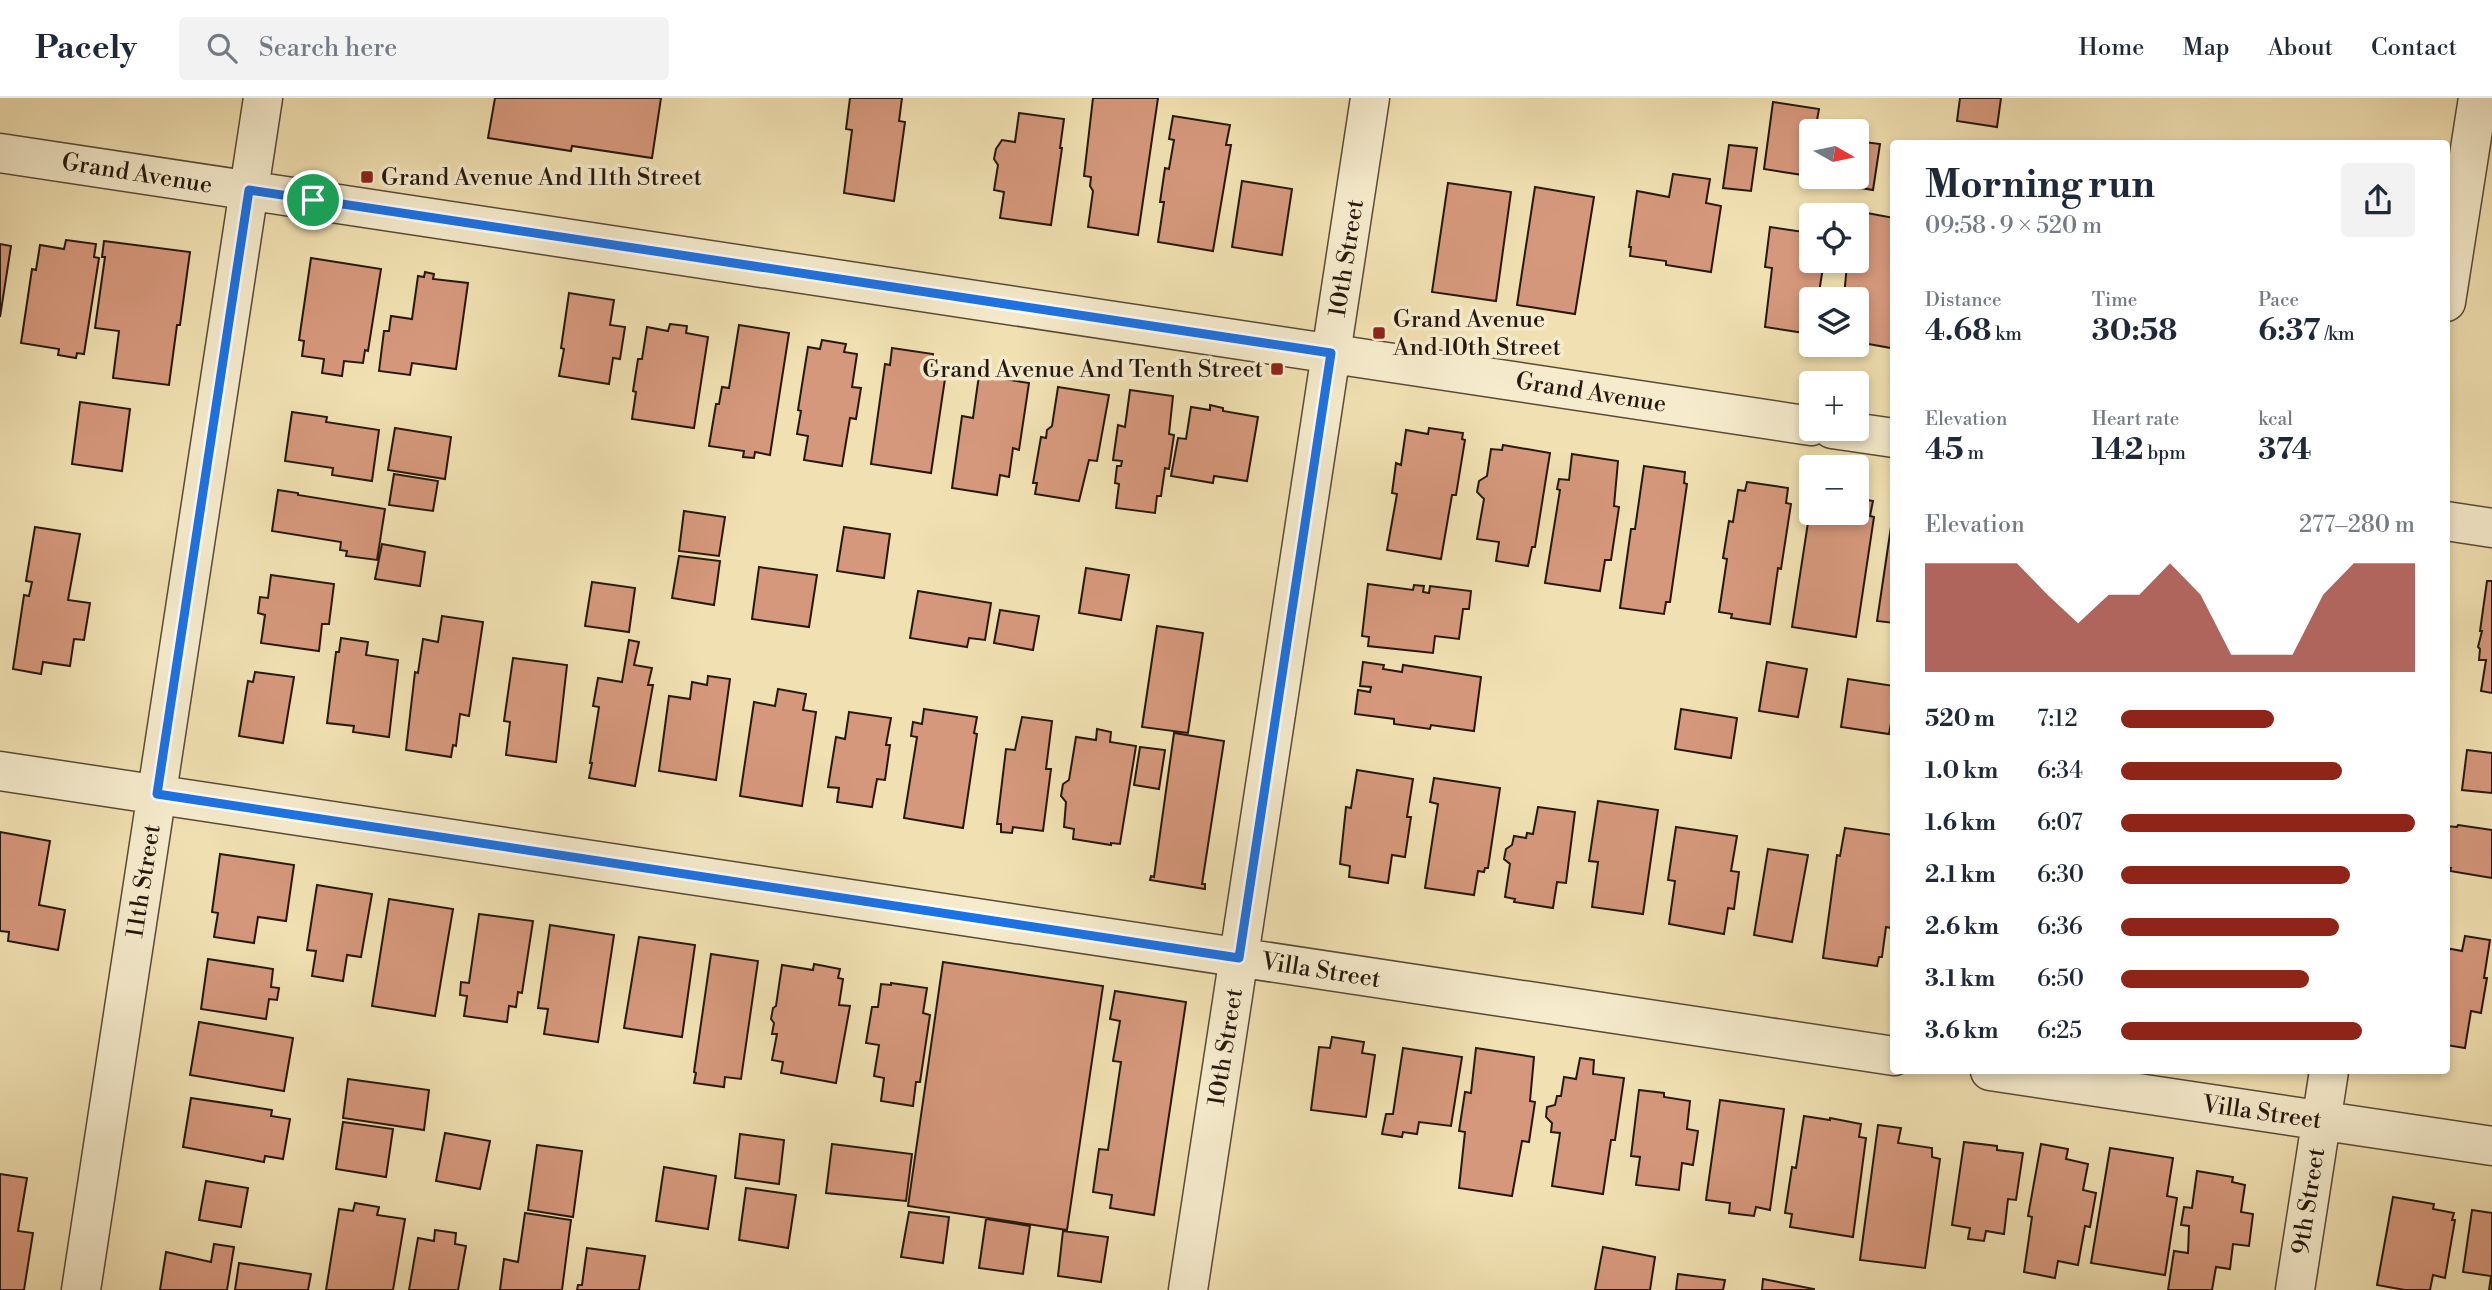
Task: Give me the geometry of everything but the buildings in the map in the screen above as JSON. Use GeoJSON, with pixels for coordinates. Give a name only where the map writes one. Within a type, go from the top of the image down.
{"type":"FeatureCollection","features":[{"type":"Feature","properties":{"kind":"street","name":"11th Street"},"geometry":{"type":"LineString","coordinates":[[81,1290],[263,98]]}},
{"type":"Feature","properties":{"kind":"street","name":"10th Street"},"geometry":{"type":"LineString","coordinates":[[1188,1290],[1370,98]]}},
{"type":"Feature","properties":{"kind":"street"},"geometry":{"type":"LineString","coordinates":[[2450,276],[2478,98]]}},
{"type":"Feature","properties":{"kind":"street","name":"Grand Avenue"},"geometry":{"type":"LineString","coordinates":[[0,153],[1799,424]]}},
{"type":"Feature","properties":{"kind":"street"},"geometry":{"type":"LineString","coordinates":[[1869,434],[1890,437]]}},
{"type":"Feature","properties":{"kind":"street"},"geometry":{"type":"LineString","coordinates":[[2450,522],[2492,528]]}},
{"type":"Feature","properties":{"kind":"street","name":"Villa Street"},"geometry":{"type":"LineString","coordinates":[[0,771],[1890,1055]]}},
{"type":"Feature","properties":{"kind":"street","name":"Villa Street"},"geometry":{"type":"LineString","coordinates":[[2010,1074],[2492,1146]]}},
{"type":"Feature","properties":{"kind":"street","name":"9th Street"},"geometry":{"type":"LineString","coordinates":[[2295,1290],[2329,1074]]}},
{"type":"Feature","properties":{"kind":"place","name":"Grand Avenue And 11th Street"},"geometry":{"type":"Point","coordinates":[367,177]}},
{"type":"Feature","properties":{"kind":"place","name":"Grand Avenue And 10th Street"},"geometry":{"type":"Point","coordinates":[1379,333]}},
{"type":"Feature","properties":{"kind":"place","name":"Grand Avenue And Tenth Street"},"geometry":{"type":"Point","coordinates":[1277,369]}},
{"type":"Feature","properties":{"kind":"route"},"geometry":{"type":"LineString","coordinates":[[249,190],[313,200],[1331,353],[1239,958],[157,794],[249,190]]}}]}
